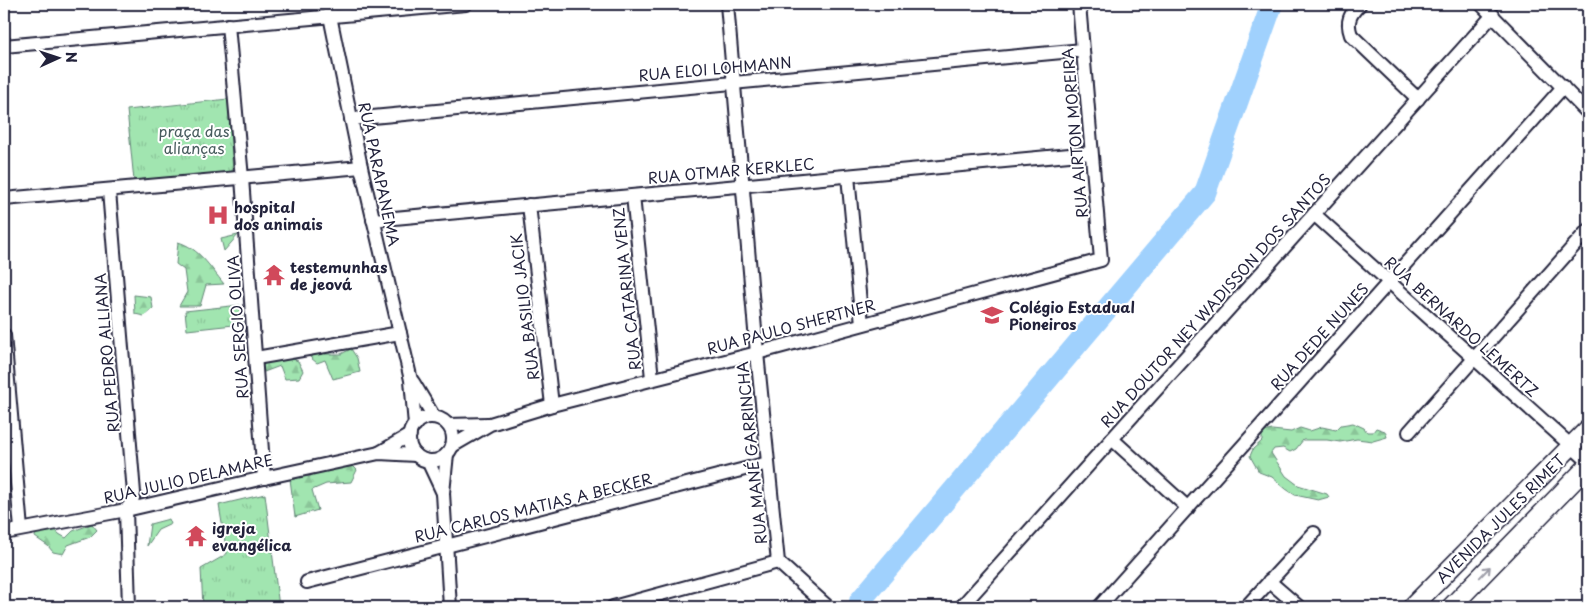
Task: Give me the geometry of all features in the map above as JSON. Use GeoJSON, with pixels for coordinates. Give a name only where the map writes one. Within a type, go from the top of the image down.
{"type":"FeatureCollection","features":[{"type":"Feature","properties":{"kind":"main road","name":"AVENIDA JULES RIMET"},"geometry":{"type":"LineString","coordinates":[[1412,607],[1588,429]]}},
{"type":"Feature","properties":{"kind":"main road","name":"AVENIDA JULES RIMET"},"geometry":{"type":"LineString","coordinates":[[1451,607],[1588,466]]}},
{"type":"Feature","properties":{"kind":"street"},"geometry":{"type":"LineString","coordinates":[[4,46],[228,26],[329,10],[466,4]]}},
{"type":"Feature","properties":{"kind":"street","name":"RUA MANÉ GARRINCHA"},"geometry":{"type":"LineString","coordinates":[[726,4],[757,353],[778,562],[828,607]]}},
{"type":"Feature","properties":{"kind":"street","name":"RUA AIRTON MOREIRA"},"geometry":{"type":"LineString","coordinates":[[1079,4],[1101,260]]}},
{"type":"Feature","properties":{"kind":"street"},"geometry":{"type":"LineString","coordinates":[[1360,4],[1352,12],[1347,25],[1351,35],[1418,99]]}},
{"type":"Feature","properties":{"kind":"street"},"geometry":{"type":"LineString","coordinates":[[1481,4],[1588,113]]}},
{"type":"Feature","properties":{"kind":"street","name":"RUA PARAPANEMA"},"geometry":{"type":"LineString","coordinates":[[329,10],[361,167],[411,380],[412,430]]}},
{"type":"Feature","properties":{"kind":"street","name":"RUA DOUTOR NEY WADISSON DOS SANTOS"},"geometry":{"type":"LineString","coordinates":[[961,607],[1493,15]]}},
{"type":"Feature","properties":{"kind":"street","name":"RUA SERGIO OLIVA"},"geometry":{"type":"LineString","coordinates":[[228,26],[242,178],[264,478]]}},
{"type":"Feature","properties":{"kind":"street","name":"RUA ELOI LOHMANN"},"geometry":{"type":"LineString","coordinates":[[351,119],[1083,50]]}},
{"type":"Feature","properties":{"kind":"street","name":"RUA DEDE NUNES"},"geometry":{"type":"LineString","coordinates":[[1099,607],[1563,87]]}},
{"type":"Feature","properties":{"kind":"street","name":"RUA OTMAR KERKLEC"},"geometry":{"type":"LineString","coordinates":[[373,220],[1092,153]]}},
{"type":"Feature","properties":{"kind":"street"},"geometry":{"type":"LineString","coordinates":[[4,199],[361,167]]}},
{"type":"Feature","properties":{"kind":"street"},"geometry":{"type":"LineString","coordinates":[[848,176],[862,324]]}},
{"type":"Feature","properties":{"kind":"street","name":"RUA PEDRO ALLIANA"},"geometry":{"type":"LineString","coordinates":[[109,190],[134,493],[132,502],[126,510]]}},
{"type":"Feature","properties":{"kind":"street","name":"RUA CATARINA VENZ"},"geometry":{"type":"LineString","coordinates":[[633,196],[652,378]]}},
{"type":"Feature","properties":{"kind":"street","name":"RUA BASILIO JACIK"},"geometry":{"type":"LineString","coordinates":[[529,205],[552,405]]}},
{"type":"Feature","properties":{"kind":"street","name":"RUA BERNARDO LEMERTZ"},"geometry":{"type":"LineString","coordinates":[[1314,214],[1588,461]]}},
{"type":"Feature","properties":{"kind":"street"},"geometry":{"type":"LineString","coordinates":[[1409,432],[1588,230]]}},
{"type":"Feature","properties":{"kind":"street","name":"RUA PAULO SHERTNER"},"geometry":{"type":"LineString","coordinates":[[449,450],[490,424],[552,405],[652,378],[757,353],[1101,260]]}},
{"type":"Feature","properties":{"kind":"street"},"geometry":{"type":"LineString","coordinates":[[256,358],[400,334]]}},
{"type":"Feature","properties":{"kind":"street"},"geometry":{"type":"LineString","coordinates":[[4,335],[21,529]]}},
{"type":"Feature","properties":{"kind":"street","name":"RUA PARAPANEMA"},"geometry":{"type":"LineString","coordinates":[[411,380],[434,417]]}},
{"type":"Feature","properties":{"kind":"street"},"geometry":{"type":"LineString","coordinates":[[443,493],[422,458],[412,449],[412,430],[427,418],[434,417],[448,425],[452,435],[443,493],[450,607]]}},
{"type":"Feature","properties":{"kind":"street","name":"RUA PAULO SHERTNER"},"geometry":{"type":"LineString","coordinates":[[448,425],[490,424]]}},
{"type":"Feature","properties":{"kind":"street","name":"RUA JULIO DELAMARE"},"geometry":{"type":"LineString","coordinates":[[379,453],[412,430]]}},
{"type":"Feature","properties":{"kind":"street"},"geometry":{"type":"LineString","coordinates":[[1112,439],[1188,508]]}},
{"type":"Feature","properties":{"kind":"street"},"geometry":{"type":"LineString","coordinates":[[422,458],[441,458],[449,450]]}},
{"type":"Feature","properties":{"kind":"street","name":"RUA JULIO DELAMARE"},"geometry":{"type":"LineString","coordinates":[[4,533],[126,510],[379,453],[422,458]]}},
{"type":"Feature","properties":{"kind":"street","name":"RUA CARLOS MATIAS A BECKER"},"geometry":{"type":"LineString","coordinates":[[307,582],[768,463]]}},
{"type":"Feature","properties":{"kind":"street"},"geometry":{"type":"LineString","coordinates":[[126,510],[129,607]]}},
{"type":"Feature","properties":{"kind":"street"},"geometry":{"type":"LineString","coordinates":[[1246,607],[1314,533]]}},
{"type":"Feature","properties":{"kind":"street"},"geometry":{"type":"LineString","coordinates":[[621,606],[778,562]]}},
{"type":"Feature","properties":{"kind":"street"},"geometry":{"type":"LineString","coordinates":[[1270,581],[1299,607]]}},
{"type":"Feature","properties":{"kind":"green space","name":"praça das alianças"},"geometry":{"type":"Polygon","coordinates":[[[228,99],[233,172],[134,181],[127,110],[228,99]]]}},
{"type":"Feature","properties":{"kind":"green space"},"geometry":{"type":"Polygon","coordinates":[[[238,235],[224,251],[221,239],[238,235]]]}},
{"type":"Feature","properties":{"kind":"green space"},"geometry":{"type":"Polygon","coordinates":[[[178,242],[198,253],[224,284],[206,285],[200,306],[179,306],[187,292],[184,270],[176,264],[178,242]]]}},
{"type":"Feature","properties":{"kind":"green space"},"geometry":{"type":"Polygon","coordinates":[[[134,295],[151,297],[153,308],[144,316],[135,314],[134,295]]]}},
{"type":"Feature","properties":{"kind":"green space"},"geometry":{"type":"Polygon","coordinates":[[[240,305],[243,324],[187,330],[185,311],[240,305]]]}},
{"type":"Feature","properties":{"kind":"green space"},"geometry":{"type":"Polygon","coordinates":[[[323,347],[325,354],[341,354],[351,349],[357,358],[360,372],[333,379],[325,360],[317,363],[305,353],[323,347]]]}},
{"type":"Feature","properties":{"kind":"green space"},"geometry":{"type":"Polygon","coordinates":[[[291,358],[298,361],[303,371],[299,378],[285,379],[280,366],[264,372],[261,360],[291,358]]]}},
{"type":"Feature","properties":{"kind":"green space"},"geometry":{"type":"Polygon","coordinates":[[[1353,423],[1364,428],[1367,432],[1373,432],[1376,428],[1385,431],[1387,437],[1373,441],[1357,439],[1340,442],[1303,440],[1296,449],[1290,452],[1283,448],[1274,449],[1271,453],[1286,476],[1298,485],[1327,494],[1329,497],[1318,500],[1295,495],[1272,477],[1259,472],[1250,456],[1253,449],[1262,441],[1264,432],[1272,430],[1291,432],[1300,428],[1310,431],[1322,427],[1336,430],[1341,425],[1353,423]]]}},
{"type":"Feature","properties":{"kind":"green space"},"geometry":{"type":"Polygon","coordinates":[[[350,463],[357,470],[351,482],[326,484],[312,490],[318,510],[295,517],[290,479],[300,472],[309,477],[328,466],[350,463]]]}},
{"type":"Feature","properties":{"kind":"green space"},"geometry":{"type":"Polygon","coordinates":[[[265,494],[279,607],[203,607],[201,569],[227,554],[219,505],[265,494]]]}},
{"type":"Feature","properties":{"kind":"green space"},"geometry":{"type":"Polygon","coordinates":[[[169,519],[171,524],[158,530],[147,546],[150,524],[169,519]]]}},
{"type":"Feature","properties":{"kind":"green space"},"geometry":{"type":"Polygon","coordinates":[[[92,524],[97,530],[90,537],[68,545],[63,554],[53,552],[35,537],[37,527],[53,527],[66,538],[73,531],[92,524]]]}},
{"type":"Feature","properties":{"kind":"waterway"},"geometry":{"type":"LineString","coordinates":[[860,601],[1205,193],[1272,4]]}},
{"type":"Feature","properties":{"kind":"place","name":"hospital dos animais"},"geometry":{"type":"Point","coordinates":[218,215]}},
{"type":"Feature","properties":{"kind":"place","name":"testemunhas de jeová"},"geometry":{"type":"Point","coordinates":[274,275]}},
{"type":"Feature","properties":{"kind":"place","name":"Colégio Estadual Pioneiros"},"geometry":{"type":"Point","coordinates":[992,315]}},
{"type":"Feature","properties":{"kind":"place","name":"igreja evangélica"},"geometry":{"type":"Point","coordinates":[196,536]}}]}
